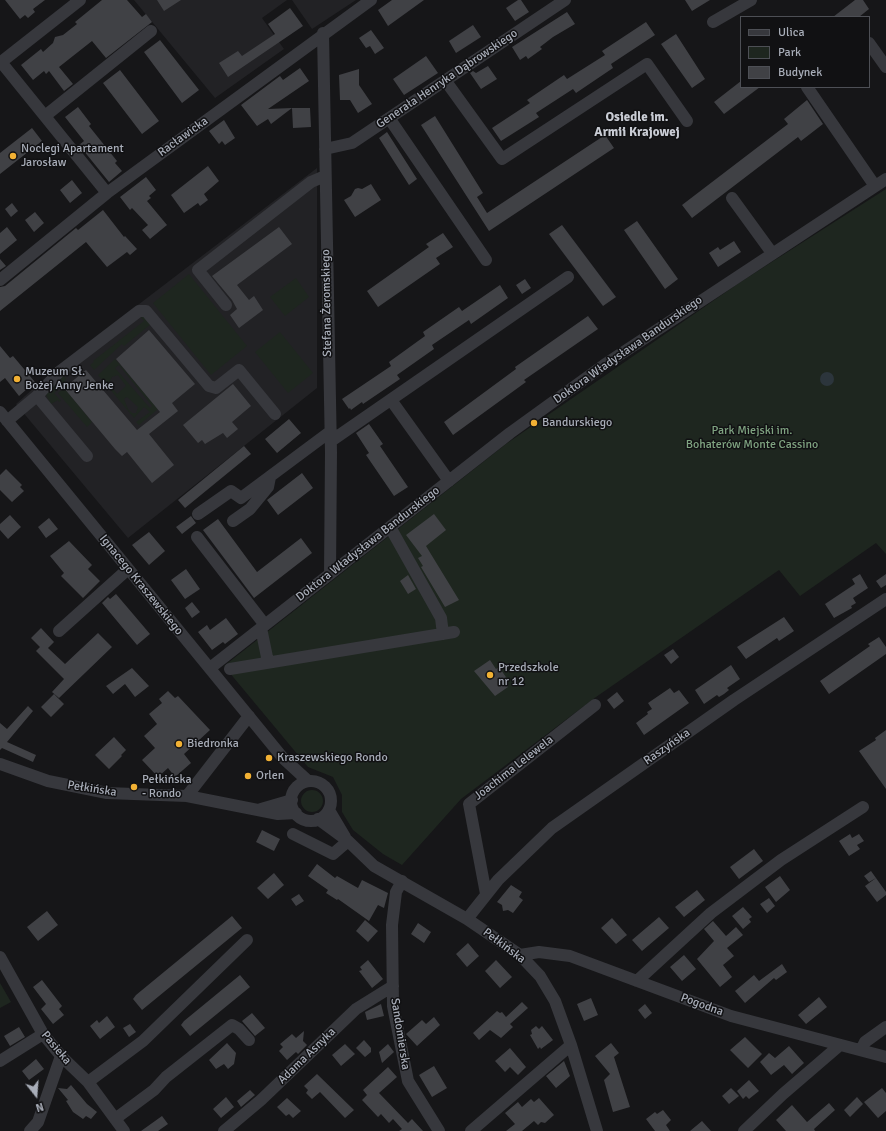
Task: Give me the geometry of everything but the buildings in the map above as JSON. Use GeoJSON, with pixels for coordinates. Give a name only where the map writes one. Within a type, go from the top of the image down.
{"type":"FeatureCollection","features":[{"type":"Feature","properties":{"kind":"street"},"geometry":{"type":"LineString","coordinates":[[80,0],[1,62],[107,192]]}},
{"type":"Feature","properties":{"kind":"street","name":"Racławicka"},"geometry":{"type":"LineString","coordinates":[[0,280],[107,192],[323,33],[371,0]]}},
{"type":"Feature","properties":{"kind":"street","name":"Generała Henryka Dąbrowskiego"},"geometry":{"type":"LineString","coordinates":[[325,148],[352,143],[565,0]]}},
{"type":"Feature","properties":{"kind":"street"},"geometry":{"type":"LineString","coordinates":[[713,22],[751,0]]}},
{"type":"Feature","properties":{"kind":"street"},"geometry":{"type":"LineString","coordinates":[[45,116],[151,30]]}},
{"type":"Feature","properties":{"kind":"street","name":"Stefana Żeromskiego"},"geometry":{"type":"LineString","coordinates":[[323,33],[331,436],[330,574]]}},
{"type":"Feature","properties":{"kind":"street"},"geometry":{"type":"LineString","coordinates":[[870,44],[886,67]]}},
{"type":"Feature","properties":{"kind":"street"},"geometry":{"type":"LineString","coordinates":[[445,80],[502,159],[647,64],[687,121]]}},
{"type":"Feature","properties":{"kind":"street"},"geometry":{"type":"LineString","coordinates":[[808,88],[875,186]]}},
{"type":"Feature","properties":{"kind":"street"},"geometry":{"type":"LineString","coordinates":[[390,118],[486,260]]}},
{"type":"Feature","properties":{"kind":"street"},"geometry":{"type":"LineString","coordinates":[[226,305],[198,270],[311,182],[325,176]]}},
{"type":"Feature","properties":{"kind":"street","name":"Doktora Władysława Bandurskiego"},"geometry":{"type":"LineString","coordinates":[[210,668],[516,428],[604,365],[886,179]]}},
{"type":"Feature","properties":{"kind":"street"},"geometry":{"type":"LineString","coordinates":[[732,198],[772,253]]}},
{"type":"Feature","properties":{"kind":"street"},"geometry":{"type":"LineString","coordinates":[[198,514],[231,491],[241,498],[270,476],[331,436],[391,400],[568,277]]}},
{"type":"Feature","properties":{"kind":"street"},"geometry":{"type":"LineString","coordinates":[[4,416],[37,396],[59,372],[139,311],[146,311],[209,386],[216,388],[239,370],[275,414]]}},
{"type":"Feature","properties":{"kind":"street"},"geometry":{"type":"LineString","coordinates":[[37,396],[87,456]]}},
{"type":"Feature","properties":{"kind":"street"},"geometry":{"type":"LineString","coordinates":[[391,400],[449,480]]}},
{"type":"Feature","properties":{"kind":"street","name":"Ignacego Kraszewskiego"},"geometry":{"type":"LineString","coordinates":[[4,416],[283,758],[308,781]]}},
{"type":"Feature","properties":{"kind":"street"},"geometry":{"type":"LineString","coordinates":[[233,521],[250,509],[268,487],[270,476]]}},
{"type":"Feature","properties":{"kind":"street"},"geometry":{"type":"LineString","coordinates":[[230,669],[449,633],[390,527]]}},
{"type":"Feature","properties":{"kind":"street"},"geometry":{"type":"LineString","coordinates":[[197,537],[263,626],[268,662]]}},
{"type":"Feature","properties":{"kind":"street"},"geometry":{"type":"LineString","coordinates":[[59,631],[128,569]]}},
{"type":"Feature","properties":{"kind":"street","name":"Raszyńska"},"geometry":{"type":"LineString","coordinates":[[467,919],[498,880],[552,828],[734,700],[886,599]]}},
{"type":"Feature","properties":{"kind":"street","name":"Joachima Lelewela"},"geometry":{"type":"LineString","coordinates":[[486,894],[468,804],[594,705]]}},
{"type":"Feature","properties":{"kind":"street"},"geometry":{"type":"LineString","coordinates":[[187,796],[249,716]]}},
{"type":"Feature","properties":{"kind":"street","name":"Ignacego Kraszewskiego"},"geometry":{"type":"LineString","coordinates":[[283,758],[297,787]]}},
{"type":"Feature","properties":{"kind":"street","name":"Pełkińska"},"geometry":{"type":"LineString","coordinates":[[0,764],[48,781],[107,793],[187,796],[278,814],[296,813]]}},
{"type":"Feature","properties":{"kind":"street"},"geometry":{"type":"LineString","coordinates":[[308,781],[318,782],[327,788],[331,798],[329,810],[318,819],[305,820],[296,813],[292,800],[297,787],[308,781]]}},
{"type":"Feature","properties":{"kind":"street","name":"Pełkińska"},"geometry":{"type":"LineString","coordinates":[[258,810],[292,800]]}},
{"type":"Feature","properties":{"kind":"street"},"geometry":{"type":"LineString","coordinates":[[637,981],[711,913],[781,860],[863,807]]}},
{"type":"Feature","properties":{"kind":"street","name":"Pełkińska"},"geometry":{"type":"LineString","coordinates":[[329,810],[348,841]]}},
{"type":"Feature","properties":{"kind":"street","name":"Pełkińska"},"geometry":{"type":"LineString","coordinates":[[318,819],[348,841],[374,866],[467,919],[520,954],[540,976],[555,1001],[571,1045],[597,1131]]}},
{"type":"Feature","properties":{"kind":"street"},"geometry":{"type":"LineString","coordinates":[[293,834],[333,854],[348,841]]}},
{"type":"Feature","properties":{"kind":"street","name":"Sandomierska"},"geometry":{"type":"LineString","coordinates":[[402,881],[396,892],[392,925],[393,1006],[408,1081],[439,1131]]}},
{"type":"Feature","properties":{"kind":"street"},"geometry":{"type":"LineString","coordinates":[[88,1082],[143,1041],[247,940]]}},
{"type":"Feature","properties":{"kind":"street","name":"Pogodna"},"geometry":{"type":"LineString","coordinates":[[520,954],[539,952],[570,956],[731,1016],[886,1057]]}},
{"type":"Feature","properties":{"kind":"street","name":"Pasieka"},"geometry":{"type":"LineString","coordinates":[[0,957],[43,1034],[61,1056],[88,1082],[124,1131]]}},
{"type":"Feature","properties":{"kind":"street","name":"Adama Asnyka"},"geometry":{"type":"LineString","coordinates":[[224,1131],[261,1100],[356,1009],[393,986]]}},
{"type":"Feature","properties":{"kind":"street"},"geometry":{"type":"LineString","coordinates":[[115,1119],[154,1090],[166,1077],[232,1025],[239,1029],[249,1040]]}},
{"type":"Feature","properties":{"kind":"street"},"geometry":{"type":"LineString","coordinates":[[861,1050],[865,1042],[886,1027]]}},
{"type":"Feature","properties":{"kind":"street"},"geometry":{"type":"LineString","coordinates":[[0,1061],[43,1034]]}},
{"type":"Feature","properties":{"kind":"street"},"geometry":{"type":"LineString","coordinates":[[472,1131],[571,1045]]}},
{"type":"Feature","properties":{"kind":"street"},"geometry":{"type":"LineString","coordinates":[[744,1131],[783,1094],[840,1045]]}},
{"type":"Feature","properties":{"kind":"street"},"geometry":{"type":"LineString","coordinates":[[30,1131],[38,1122],[61,1056]]}},
{"type":"Feature","properties":{"kind":"shaded area"},"geometry":{"type":"Polygon","coordinates":[[[134,0],[287,0],[262,18],[284,49],[215,98],[134,0]]]}},
{"type":"Feature","properties":{"kind":"shaded area"},"geometry":{"type":"Polygon","coordinates":[[[292,0],[356,0],[312,29],[292,0]]]}},
{"type":"Feature","properties":{"kind":"shaded area"},"geometry":{"type":"Polygon","coordinates":[[[317,168],[317,388],[128,538],[16,404],[62,363],[317,168]]]}},
{"type":"Feature","properties":{"kind":"shaded area"},"geometry":{"type":"Polygon","coordinates":[[[827,372],[832,374],[834,379],[832,384],[827,386],[822,384],[820,379],[822,374],[827,372]]]}},
{"type":"Feature","properties":{"kind":"green space","name":"Park Miejski im. Bohaterów Monte Cassino"},"geometry":{"type":"Polygon","coordinates":[[[886,189],[886,554],[876,543],[800,596],[779,570],[596,697],[461,799],[402,865],[383,854],[353,830],[342,812],[342,795],[333,777],[308,767],[224,666],[506,444],[739,283],[886,189]]]}},
{"type":"Feature","properties":{"kind":"green space"},"geometry":{"type":"Polygon","coordinates":[[[189,274],[247,346],[211,375],[153,303],[189,274]]]}},
{"type":"Feature","properties":{"kind":"green space"},"geometry":{"type":"Polygon","coordinates":[[[296,278],[309,297],[285,316],[270,297],[296,278]]]}},
{"type":"Feature","properties":{"kind":"green space"},"geometry":{"type":"Polygon","coordinates":[[[142,314],[151,324],[124,346],[122,344],[94,370],[90,365],[94,362],[93,361],[144,321],[141,317],[142,314]]]}},
{"type":"Feature","properties":{"kind":"green space"},"geometry":{"type":"Polygon","coordinates":[[[280,332],[313,373],[288,393],[255,352],[280,332]]]}},
{"type":"Feature","properties":{"kind":"green space"},"geometry":{"type":"Polygon","coordinates":[[[115,359],[158,409],[139,425],[136,422],[150,412],[144,407],[134,418],[98,375],[115,359]],[[119,365],[115,368],[150,408],[152,406],[119,365]],[[118,375],[112,377],[109,383],[117,394],[126,386],[118,375]],[[127,397],[124,399],[128,409],[132,413],[136,413],[138,407],[127,397]]]}},
{"type":"Feature","properties":{"kind":"green space"},"geometry":{"type":"Polygon","coordinates":[[[63,374],[66,379],[66,383],[54,393],[61,401],[59,402],[58,400],[51,404],[46,395],[63,374]]]}},
{"type":"Feature","properties":{"kind":"green space"},"geometry":{"type":"Polygon","coordinates":[[[64,388],[92,422],[87,427],[58,393],[64,388]]]}},
{"type":"Feature","properties":{"kind":"green space"},"geometry":{"type":"Polygon","coordinates":[[[312,790],[316,791],[322,797],[322,805],[316,811],[312,812],[308,811],[302,805],[301,801],[302,797],[308,791],[312,790]]]}},
{"type":"Feature","properties":{"kind":"green space"},"geometry":{"type":"Polygon","coordinates":[[[0,983],[11,1002],[0,1008],[0,983]]]}},
{"type":"Feature","properties":{"kind":"place","name":"Noclegi Apartament Jarosław"},"geometry":{"type":"Point","coordinates":[13,156]}},
{"type":"Feature","properties":{"kind":"place","name":"Muzeum Sł. Bożej Anny Jenke"},"geometry":{"type":"Point","coordinates":[17,379]}},
{"type":"Feature","properties":{"kind":"place","name":"Bandurskiego"},"geometry":{"type":"Point","coordinates":[534,423]}},
{"type":"Feature","properties":{"kind":"place","name":"Przedszkole nr 12"},"geometry":{"type":"Point","coordinates":[490,675]}},
{"type":"Feature","properties":{"kind":"place","name":"Biedronka"},"geometry":{"type":"Point","coordinates":[179,744]}},
{"type":"Feature","properties":{"kind":"place","name":"Kraszewskiego Rondo"},"geometry":{"type":"Point","coordinates":[269,758]}},
{"type":"Feature","properties":{"kind":"place","name":"Orlen"},"geometry":{"type":"Point","coordinates":[248,776]}},
{"type":"Feature","properties":{"kind":"place","name":"Pełkińska - Rondo"},"geometry":{"type":"Point","coordinates":[134,787]}},
{"type":"Feature","properties":{"kind":"district","name":"Osiedle im. Armii Krajowej"},"geometry":{"type":"Point","coordinates":[637,126]}}]}
